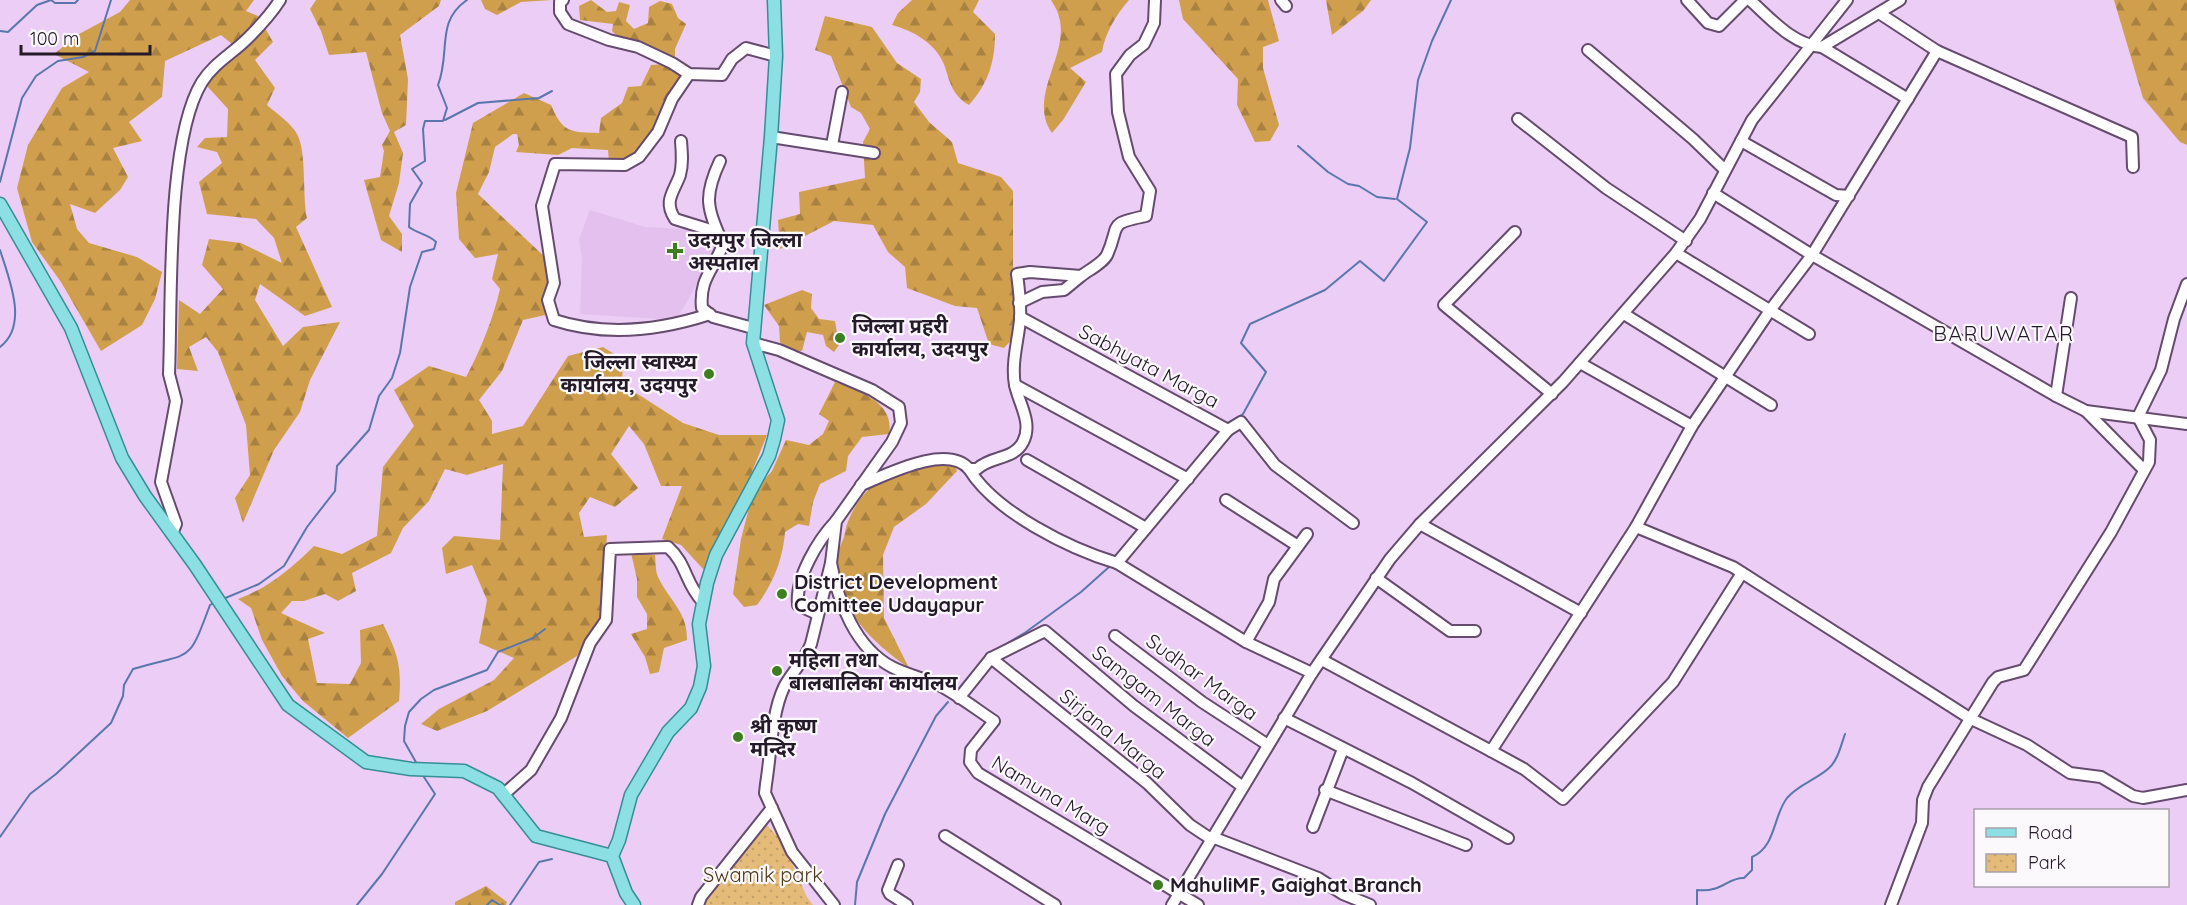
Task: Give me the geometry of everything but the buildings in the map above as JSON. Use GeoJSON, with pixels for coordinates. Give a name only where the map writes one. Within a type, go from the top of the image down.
{"type":"FeatureCollection","features":[{"type":"Feature","properties":{"kind":"main road"},"geometry":{"type":"LineString","coordinates":[[634,905],[626,893],[612,856],[619,840],[631,795],[668,732],[691,708],[700,687],[704,666],[699,624],[702,602],[716,555],[769,456],[778,420],[753,343],[776,56],[774,0]]}},
{"type":"Feature","properties":{"kind":"main road"},"geometry":{"type":"LineString","coordinates":[[0,204],[71,328],[122,458],[145,496],[220,602],[288,705],[366,762],[411,769],[464,771],[498,788],[536,836],[612,856]]}},
{"type":"Feature","properties":{"kind":"street"},"geometry":{"type":"LineString","coordinates":[[172,534],[176,524],[163,493],[160,474],[176,401],[170,374],[176,193],[183,141],[202,83],[216,63],[247,39],[280,0]]}},
{"type":"Feature","properties":{"kind":"street"},"geometry":{"type":"LineString","coordinates":[[563,0],[560,2],[560,12],[568,24],[609,40],[638,47],[672,63],[688,74],[722,75],[732,59],[746,48],[776,56]]}},
{"type":"Feature","properties":{"kind":"street"},"geometry":{"type":"LineString","coordinates":[[1019,303],[1042,292],[1064,290],[1106,257],[1115,226],[1121,221],[1146,216],[1150,191],[1129,157],[1118,112],[1116,74],[1130,56],[1144,44],[1154,23],[1155,0]]}},
{"type":"Feature","properties":{"kind":"street"},"geometry":{"type":"LineString","coordinates":[[1687,0],[1708,23],[1719,26],[1745,0]]}},
{"type":"Feature","properties":{"kind":"street"},"geometry":{"type":"LineString","coordinates":[[1750,0],[1780,27],[1809,46],[1822,47],[1908,99]]}},
{"type":"Feature","properties":{"kind":"street"},"geometry":{"type":"LineString","coordinates":[[1172,905],[1312,673],[1376,578],[1420,524],[1552,394],[1686,241],[1752,120],[1847,0]]}},
{"type":"Feature","properties":{"kind":"street"},"geometry":{"type":"LineString","coordinates":[[1822,47],[1900,0]]}},
{"type":"Feature","properties":{"kind":"street"},"geometry":{"type":"LineString","coordinates":[[1879,12],[1937,51],[2132,136],[2133,167]]}},
{"type":"Feature","properties":{"kind":"street"},"geometry":{"type":"LineString","coordinates":[[1588,50],[1693,139],[1725,170]]}},
{"type":"Feature","properties":{"kind":"street"},"geometry":{"type":"LineString","coordinates":[[1491,752],[1636,527],[1692,426],[1771,309],[1812,255],[1937,51]]}},
{"type":"Feature","properties":{"kind":"street"},"geometry":{"type":"LineString","coordinates":[[688,74],[672,99],[658,132],[639,157],[625,165],[555,164],[542,206],[554,283],[548,300],[554,321],[582,329],[658,328],[710,314]]}},
{"type":"Feature","properties":{"kind":"street"},"geometry":{"type":"LineString","coordinates":[[832,145],[842,92]]}},
{"type":"Feature","properties":{"kind":"street"},"geometry":{"type":"LineString","coordinates":[[1518,119],[1606,188],[1686,241]]}},
{"type":"Feature","properties":{"kind":"street"},"geometry":{"type":"LineString","coordinates":[[771,137],[874,153]]}},
{"type":"Feature","properties":{"kind":"street"},"geometry":{"type":"LineString","coordinates":[[681,141],[680,175],[669,195],[669,210],[675,219],[717,232]]}},
{"type":"Feature","properties":{"kind":"street"},"geometry":{"type":"LineString","coordinates":[[1740,141],[1836,195],[1849,196]]}},
{"type":"Feature","properties":{"kind":"street"},"geometry":{"type":"LineString","coordinates":[[720,160],[709,184],[708,208],[723,244],[705,276],[700,292],[702,308],[710,314],[753,328]]}},
{"type":"Feature","properties":{"kind":"street"},"geometry":{"type":"LineString","coordinates":[[1713,193],[1812,255],[2056,396],[2086,411],[2144,470]]}},
{"type":"Feature","properties":{"kind":"street"},"geometry":{"type":"LineString","coordinates":[[1515,232],[1444,305],[1552,394]]}},
{"type":"Feature","properties":{"kind":"street"},"geometry":{"type":"LineString","coordinates":[[1676,253],[1809,334]]}},
{"type":"Feature","properties":{"kind":"street"},"geometry":{"type":"LineString","coordinates":[[969,469],[977,469],[982,464],[1014,452],[1022,444],[1027,432],[1024,411],[1015,384],[1020,317],[1017,274],[1030,272],[1081,276]]}},
{"type":"Feature","properties":{"kind":"street"},"geometry":{"type":"LineString","coordinates":[[2138,417],[2161,370],[2174,319],[2187,284]]}},
{"type":"Feature","properties":{"kind":"street"},"geometry":{"type":"LineString","coordinates":[[2056,396],[2071,298]]}},
{"type":"Feature","properties":{"kind":"street"},"geometry":{"type":"LineString","coordinates":[[1624,314],[1771,405]]}},
{"type":"Feature","properties":{"kind":"street","name":"Sabhyata Marga"},"geometry":{"type":"LineString","coordinates":[[1020,317],[1228,430],[1117,563]]}},
{"type":"Feature","properties":{"kind":"street"},"geometry":{"type":"LineString","coordinates":[[753,343],[779,350],[872,390],[899,407],[901,423],[892,442],[813,550],[797,593],[798,605],[817,614]]}},
{"type":"Feature","properties":{"kind":"street"},"geometry":{"type":"LineString","coordinates":[[1580,363],[1692,426]]}},
{"type":"Feature","properties":{"kind":"street"},"geometry":{"type":"LineString","coordinates":[[1015,384],[1188,478]]}},
{"type":"Feature","properties":{"kind":"street"},"geometry":{"type":"LineString","coordinates":[[2086,411],[2187,424]]}},
{"type":"Feature","properties":{"kind":"street"},"geometry":{"type":"LineString","coordinates":[[1891,905],[1922,823],[1923,800],[1928,787],[1993,682],[1998,677],[2024,670],[2111,532],[2149,462],[2150,440],[2138,417]]}},
{"type":"Feature","properties":{"kind":"street"},"geometry":{"type":"LineString","coordinates":[[1228,430],[1241,422],[1275,465],[1353,523]]}},
{"type":"Feature","properties":{"kind":"street"},"geometry":{"type":"LineString","coordinates":[[861,484],[903,466],[923,461],[952,459],[963,462],[977,483],[999,504],[1086,554],[1117,563],[1246,642],[1312,673]]}},
{"type":"Feature","properties":{"kind":"street"},"geometry":{"type":"LineString","coordinates":[[1027,460],[1146,528]]}},
{"type":"Feature","properties":{"kind":"street"},"geometry":{"type":"LineString","coordinates":[[1226,500],[1298,546]]}},
{"type":"Feature","properties":{"kind":"street"},"geometry":{"type":"LineString","coordinates":[[834,905],[792,852],[765,794],[776,713],[783,689],[798,663],[807,656],[831,563],[836,521]]}},
{"type":"Feature","properties":{"kind":"street"},"geometry":{"type":"LineString","coordinates":[[1420,524],[1581,613]]}},
{"type":"Feature","properties":{"kind":"street"},"geometry":{"type":"LineString","coordinates":[[1636,527],[1711,557],[1742,573],[1971,719],[2027,745],[2070,773],[2101,777],[2133,796],[2143,798],[2187,790]]}},
{"type":"Feature","properties":{"kind":"street"},"geometry":{"type":"LineString","coordinates":[[1246,642],[1269,602],[1274,579],[1307,534]]}},
{"type":"Feature","properties":{"kind":"street"},"geometry":{"type":"LineString","coordinates":[[503,795],[531,770],[561,718],[590,643],[606,621],[610,549],[668,548],[681,559],[691,590],[702,602]]}},
{"type":"Feature","properties":{"kind":"street","name":"Namuna Marg"},"geometry":{"type":"LineString","coordinates":[[831,563],[834,583],[849,620],[866,648],[890,666],[941,686],[994,721],[971,750],[970,762],[978,773],[1180,893]]}},
{"type":"Feature","properties":{"kind":"street"},"geometry":{"type":"LineString","coordinates":[[1322,660],[1524,769],[1563,799],[1673,682],[1742,573]]}},
{"type":"Feature","properties":{"kind":"street"},"geometry":{"type":"LineString","coordinates":[[1376,578],[1450,631],[1475,631]]}},
{"type":"Feature","properties":{"kind":"street","name":"Samgam Marga"},"geometry":{"type":"LineString","coordinates":[[991,658],[1045,631],[1134,706],[1243,787]]}},
{"type":"Feature","properties":{"kind":"street","name":"Sudhar Marga"},"geometry":{"type":"LineString","coordinates":[[1115,636],[1202,702],[1268,745]]}},
{"type":"Feature","properties":{"kind":"street"},"geometry":{"type":"LineString","coordinates":[[958,698],[991,658]]}},
{"type":"Feature","properties":{"kind":"street","name":"Sirjana Marga"},"geometry":{"type":"LineString","coordinates":[[991,658],[1147,783],[1190,825],[1212,838],[1318,878],[1343,894],[1370,905]]}},
{"type":"Feature","properties":{"kind":"street"},"geometry":{"type":"LineString","coordinates":[[1284,718],[1412,783],[1508,838]]}},
{"type":"Feature","properties":{"kind":"street"},"geometry":{"type":"LineString","coordinates":[[1312,827],[1343,749]]}},
{"type":"Feature","properties":{"kind":"street"},"geometry":{"type":"LineString","coordinates":[[1325,790],[1466,845]]}},
{"type":"Feature","properties":{"kind":"street"},"geometry":{"type":"LineString","coordinates":[[698,905],[701,897],[772,808]]}},
{"type":"Feature","properties":{"kind":"street"},"geometry":{"type":"LineString","coordinates":[[945,836],[1055,905]]}},
{"type":"Feature","properties":{"kind":"street"},"geometry":{"type":"LineString","coordinates":[[898,865],[888,890],[890,894],[907,905]]}},
{"type":"Feature","properties":{"kind":"street"},"geometry":{"type":"LineString","coordinates":[[1180,893],[1198,905]]}},
{"type":"Feature","properties":{"kind":"shaded area"},"geometry":{"type":"Polygon","coordinates":[[[590,210],[645,227],[684,229],[714,236],[719,247],[676,320],[580,314],[582,258],[579,239],[590,210]]]}},
{"type":"Feature","properties":{"kind":"green space"},"geometry":{"type":"Polygon","coordinates":[[[130,0],[254,0],[246,11],[258,16],[273,42],[255,60],[275,88],[267,105],[295,130],[302,152],[307,218],[296,227],[332,307],[305,316],[260,284],[255,300],[283,346],[303,327],[340,322],[310,380],[300,412],[274,450],[243,523],[235,498],[250,475],[246,425],[218,352],[206,337],[189,347],[198,371],[177,369],[179,300],[200,314],[223,289],[202,265],[209,239],[241,243],[282,263],[274,238],[256,219],[207,214],[199,182],[222,163],[217,152],[197,147],[205,138],[227,137],[228,109],[207,86],[232,44],[221,35],[165,61],[162,97],[129,122],[142,141],[113,148],[128,177],[120,190],[95,213],[70,204],[77,229],[89,243],[137,257],[162,272],[155,299],[142,325],[101,351],[61,282],[32,242],[17,188],[28,145],[62,88],[89,72],[54,54],[79,34],[120,12],[130,0]]]}},
{"type":"Feature","properties":{"kind":"green space"},"geometry":{"type":"Polygon","coordinates":[[[316,0],[441,0],[439,6],[400,35],[408,79],[406,125],[394,132],[403,153],[399,183],[389,216],[402,234],[402,252],[381,240],[364,180],[380,177],[384,151],[382,145],[390,131],[382,113],[366,52],[329,55],[310,9],[316,0]]]}},
{"type":"Feature","properties":{"kind":"green space"},"geometry":{"type":"Polygon","coordinates":[[[481,0],[552,0],[521,2],[497,15],[485,9],[481,0]]]}},
{"type":"Feature","properties":{"kind":"green space"},"geometry":{"type":"Polygon","coordinates":[[[591,0],[607,12],[616,11],[619,2],[630,5],[626,21],[634,29],[648,23],[649,7],[660,1],[672,4],[678,18],[686,24],[675,49],[675,59],[620,39],[612,31],[613,24],[580,20],[579,6],[591,0]]]}},
{"type":"Feature","properties":{"kind":"green space"},"geometry":{"type":"Polygon","coordinates":[[[912,0],[979,0],[973,12],[995,34],[995,44],[986,81],[969,105],[956,93],[941,59],[931,45],[916,35],[892,25],[898,13],[912,0]]]}},
{"type":"Feature","properties":{"kind":"green space"},"geometry":{"type":"Polygon","coordinates":[[[1051,0],[1129,0],[1112,24],[1102,52],[1070,68],[1086,82],[1063,120],[1052,133],[1046,119],[1044,105],[1061,31],[1056,8],[1051,0]]]}},
{"type":"Feature","properties":{"kind":"green space"},"geometry":{"type":"Polygon","coordinates":[[[1179,0],[1268,0],[1279,41],[1263,47],[1263,68],[1279,125],[1270,141],[1255,142],[1237,105],[1238,79],[1183,19],[1179,0]]]}},
{"type":"Feature","properties":{"kind":"green space"},"geometry":{"type":"Polygon","coordinates":[[[1326,0],[1371,0],[1363,11],[1332,35],[1326,0]]]}},
{"type":"Feature","properties":{"kind":"green space"},"geometry":{"type":"Polygon","coordinates":[[[2114,0],[2187,0],[2187,145],[2180,142],[2143,98],[2114,0]]]}},
{"type":"Feature","properties":{"kind":"green space"},"geometry":{"type":"Polygon","coordinates":[[[825,16],[872,27],[897,63],[921,79],[920,92],[914,102],[929,122],[952,142],[958,163],[1001,177],[1013,191],[1013,338],[1004,348],[989,344],[977,308],[955,306],[907,288],[905,267],[888,252],[873,225],[834,221],[780,249],[778,220],[800,214],[799,192],[865,178],[863,142],[870,129],[861,113],[851,107],[831,56],[815,50],[825,16]]]}},
{"type":"Feature","properties":{"kind":"green space"},"geometry":{"type":"Polygon","coordinates":[[[666,64],[681,74],[677,85],[656,130],[641,149],[630,158],[609,162],[608,150],[572,148],[558,155],[516,152],[519,145],[517,134],[513,134],[495,147],[489,172],[478,194],[547,259],[553,285],[545,315],[523,320],[502,371],[479,400],[492,421],[492,434],[523,426],[568,356],[603,347],[622,359],[623,390],[633,391],[683,423],[719,435],[767,435],[745,489],[704,570],[681,545],[662,539],[682,486],[661,486],[644,444],[629,426],[611,454],[638,488],[615,507],[590,497],[579,513],[584,537],[607,535],[601,618],[577,656],[487,711],[437,731],[421,724],[439,709],[494,680],[514,658],[479,643],[487,600],[472,565],[446,574],[442,548],[454,536],[500,540],[503,464],[467,475],[445,469],[429,501],[403,528],[391,553],[352,573],[356,591],[338,601],[325,594],[304,601],[292,601],[281,613],[325,633],[308,639],[317,683],[350,684],[361,663],[360,630],[383,624],[398,661],[399,701],[348,738],[303,701],[282,676],[262,640],[251,608],[238,599],[279,577],[314,546],[342,554],[377,536],[383,467],[414,426],[394,390],[429,366],[466,377],[482,345],[500,289],[492,279],[498,254],[475,258],[459,239],[456,193],[473,123],[524,93],[551,105],[559,121],[569,129],[599,133],[601,118],[622,103],[628,87],[641,86],[651,65],[666,64]]]}},
{"type":"Feature","properties":{"kind":"green space"},"geometry":{"type":"Polygon","coordinates":[[[802,290],[812,294],[811,308],[819,319],[835,321],[839,345],[834,352],[826,346],[823,335],[807,332],[802,351],[789,350],[780,342],[779,326],[764,305],[802,290]]]}},
{"type":"Feature","properties":{"kind":"green space"},"geometry":{"type":"Polygon","coordinates":[[[835,382],[864,394],[881,406],[889,423],[889,434],[862,437],[848,456],[846,471],[820,484],[813,502],[809,526],[798,524],[785,532],[779,561],[768,589],[757,605],[744,607],[733,594],[741,539],[755,490],[772,471],[786,440],[809,445],[823,434],[829,421],[819,414],[835,382]]]}},
{"type":"Feature","properties":{"kind":"green space"},"geometry":{"type":"Polygon","coordinates":[[[927,465],[955,465],[957,471],[926,504],[894,527],[883,555],[884,618],[909,668],[882,647],[858,622],[842,593],[837,558],[849,518],[868,490],[880,481],[927,465]]]}},
{"type":"Feature","properties":{"kind":"green space"},"geometry":{"type":"Polygon","coordinates":[[[631,553],[655,555],[658,576],[678,608],[687,631],[687,640],[664,648],[659,672],[650,674],[645,657],[631,634],[647,629],[647,614],[637,597],[637,579],[631,553]]]}},
{"type":"Feature","properties":{"kind":"green space","name":"Swamik park"},"geometry":{"type":"Polygon","coordinates":[[[764,822],[782,841],[807,897],[813,905],[703,905],[764,822]]]}},
{"type":"Feature","properties":{"kind":"green space"},"geometry":{"type":"Polygon","coordinates":[[[486,886],[507,902],[506,905],[455,905],[455,902],[486,886]]]}},
{"type":"Feature","properties":{"kind":"waterway"},"geometry":{"type":"LineString","coordinates":[[51,0],[55,3],[75,3],[78,0]]}},
{"type":"Feature","properties":{"kind":"waterway"},"geometry":{"type":"LineString","coordinates":[[0,31],[8,32],[37,5],[51,0]]}},
{"type":"Feature","properties":{"kind":"waterway"},"geometry":{"type":"LineString","coordinates":[[0,182],[22,98],[36,76],[58,61],[83,57],[95,51],[111,0]]}},
{"type":"Feature","properties":{"kind":"waterway"},"geometry":{"type":"LineString","coordinates":[[223,599],[259,584],[284,566],[307,527],[335,491],[337,466],[369,430],[379,396],[392,378],[400,353],[410,287],[422,252],[434,249],[436,242],[409,227],[410,204],[422,183],[412,169],[425,161],[423,129],[425,121],[443,121],[447,108],[438,85],[444,61],[445,38],[451,18],[467,0]]}},
{"type":"Feature","properties":{"kind":"waterway"},"geometry":{"type":"LineString","coordinates":[[1226,424],[1243,414],[1266,372],[1241,343],[1250,324],[1325,290],[1360,261],[1384,281],[1427,222],[1397,199],[1410,148],[1418,80],[1432,41],[1451,0]]}},
{"type":"Feature","properties":{"kind":"waterway"},"geometry":{"type":"LineString","coordinates":[[445,120],[478,103],[539,98],[552,91]]}},
{"type":"Feature","properties":{"kind":"waterway"},"geometry":{"type":"LineString","coordinates":[[1298,146],[1328,172],[1348,184],[1359,186],[1377,197],[1395,199]]}},
{"type":"Feature","properties":{"kind":"waterway"},"geometry":{"type":"LineString","coordinates":[[0,250],[12,288],[15,314],[14,327],[9,338],[0,347]]}},
{"type":"Feature","properties":{"kind":"waterway"},"geometry":{"type":"LineString","coordinates":[[1209,444],[1219,432]]}},
{"type":"Feature","properties":{"kind":"waterway"},"geometry":{"type":"LineString","coordinates":[[993,652],[1026,632],[1081,592],[1109,567]]}},
{"type":"Feature","properties":{"kind":"waterway"},"geometry":{"type":"LineString","coordinates":[[0,837],[30,794],[56,774],[111,723],[123,696],[124,685],[133,669],[185,654],[197,639],[210,605],[215,602]]}},
{"type":"Feature","properties":{"kind":"waterway"},"geometry":{"type":"LineString","coordinates":[[417,764],[404,741],[409,712],[421,699],[434,690],[487,670],[498,652],[533,638],[545,629]]}},
{"type":"Feature","properties":{"kind":"waterway"},"geometry":{"type":"LineString","coordinates":[[956,692],[978,666]]}},
{"type":"Feature","properties":{"kind":"waterway"},"geometry":{"type":"LineString","coordinates":[[855,905],[857,882],[885,814],[936,716],[948,702]]}},
{"type":"Feature","properties":{"kind":"waterway"},"geometry":{"type":"LineString","coordinates":[[1697,905],[1697,890],[1713,889],[1738,878],[1744,878],[1752,870],[1752,857],[1766,846],[1782,805],[1797,789],[1832,765],[1845,734]]}},
{"type":"Feature","properties":{"kind":"waterway"},"geometry":{"type":"LineString","coordinates":[[357,905],[382,874],[435,794],[422,774]]}},
{"type":"Feature","properties":{"kind":"waterway"},"geometry":{"type":"LineString","coordinates":[[510,905],[539,862],[552,859]]}},
{"type":"Feature","properties":{"kind":"waterway"},"geometry":{"type":"LineString","coordinates":[[487,905],[492,900],[500,905]]}},
{"type":"Feature","properties":{"kind":"place","name":"उदयपुर जिल्ला अस्पताल"},"geometry":{"type":"Point","coordinates":[675,251]}},
{"type":"Feature","properties":{"kind":"place","name":"जिल्ला प्रहरी कार्यालय, उदयपुर"},"geometry":{"type":"Point","coordinates":[840,338]}},
{"type":"Feature","properties":{"kind":"place","name":"जिल्ला स्वास्थ्य कार्यालय, उदयपुर"},"geometry":{"type":"Point","coordinates":[709,374]}},
{"type":"Feature","properties":{"kind":"place","name":"District Development Comittee Udayapur"},"geometry":{"type":"Point","coordinates":[782,594]}},
{"type":"Feature","properties":{"kind":"place","name":"महिला तथा बालबालिका कार्यालय"},"geometry":{"type":"Point","coordinates":[777,671]}},
{"type":"Feature","properties":{"kind":"place","name":"श्री कृष्ण मन्दिर"},"geometry":{"type":"Point","coordinates":[738,737]}},
{"type":"Feature","properties":{"kind":"place","name":"MahuliMF, Gaighat Branch"},"geometry":{"type":"Point","coordinates":[1158,885]}},
{"type":"Feature","properties":{"kind":"district","name":"BARUWATAR"},"geometry":{"type":"Point","coordinates":[2004,334]}}]}
